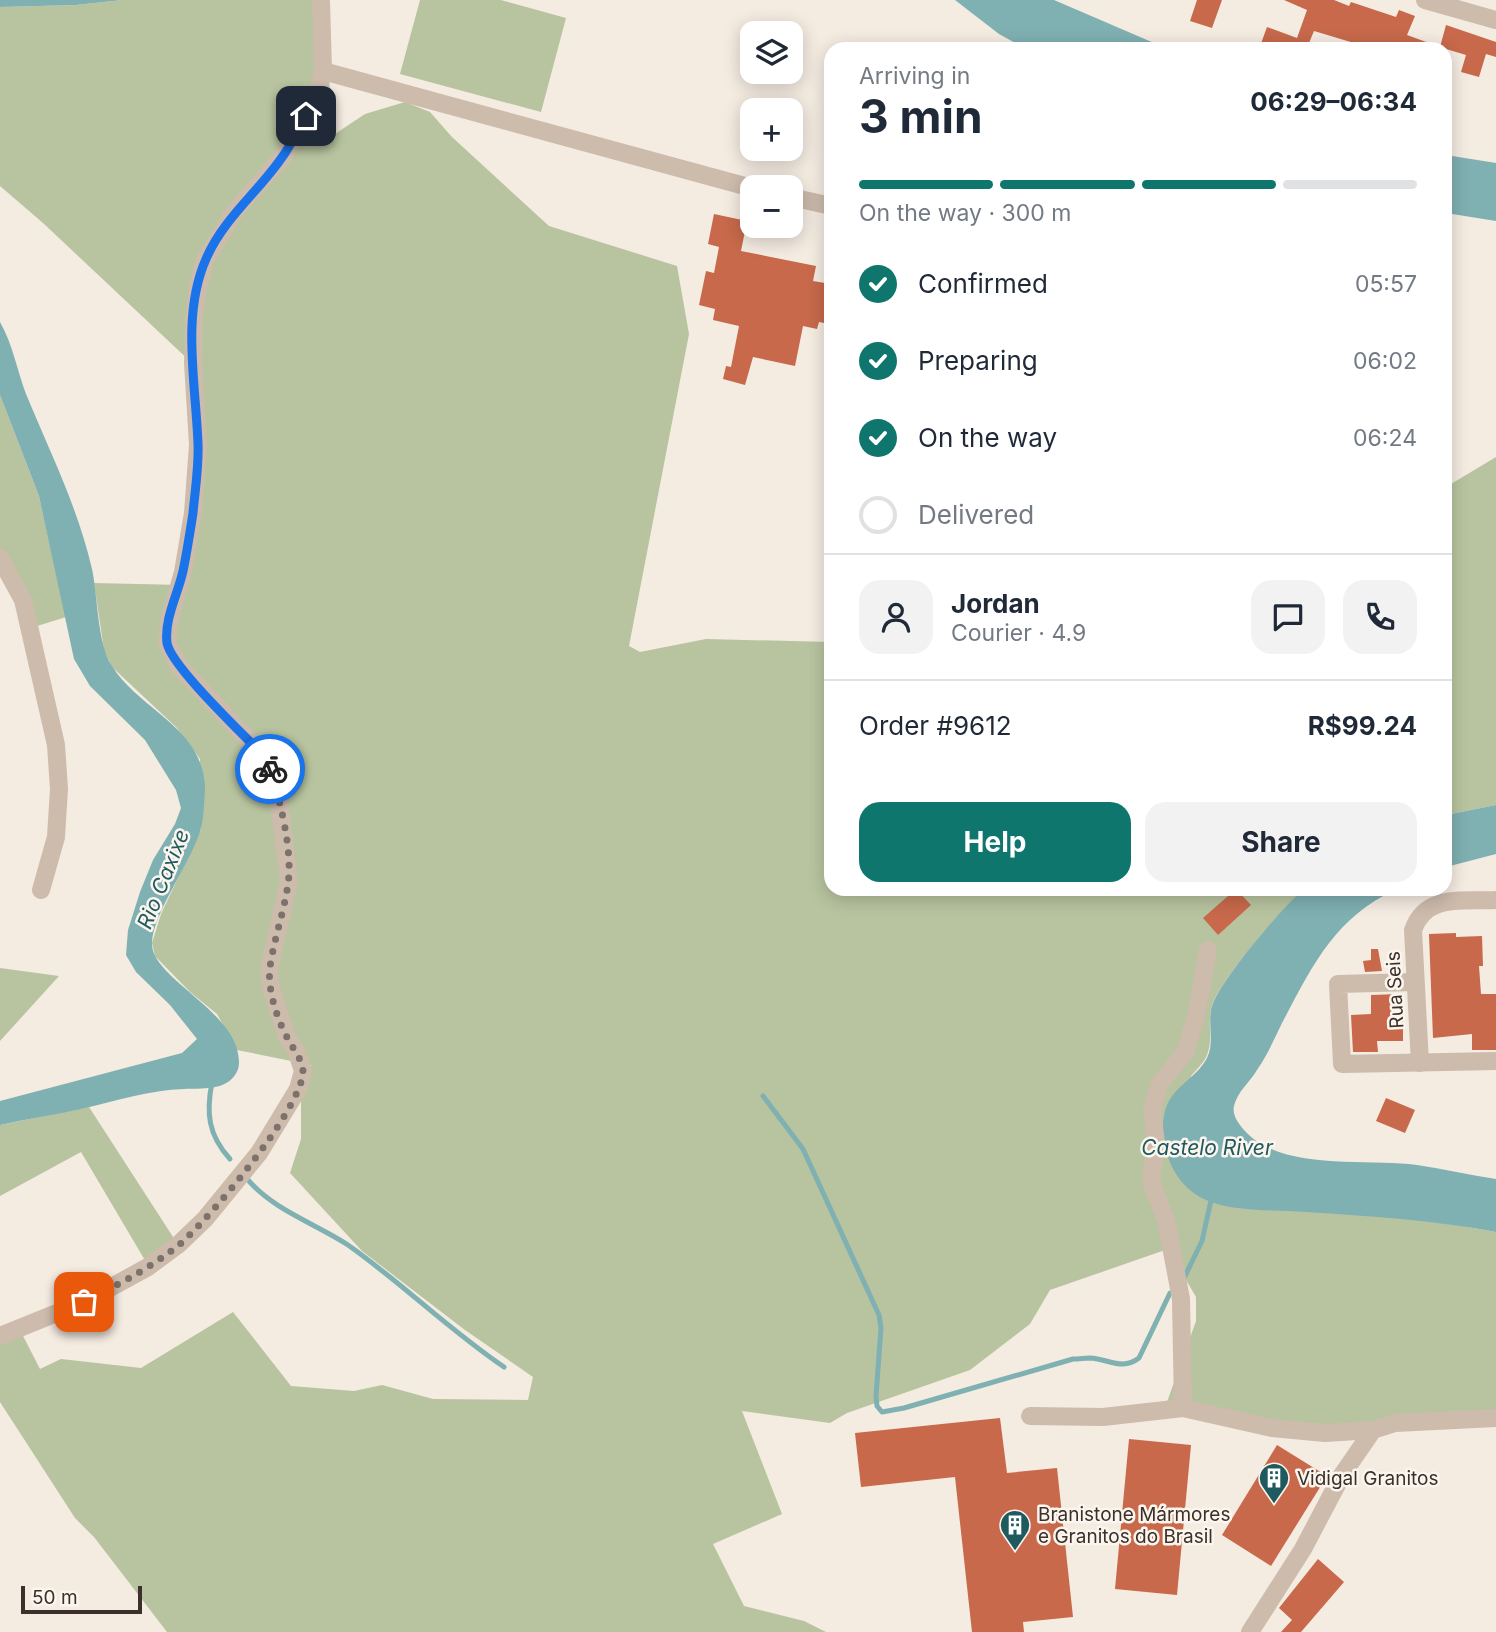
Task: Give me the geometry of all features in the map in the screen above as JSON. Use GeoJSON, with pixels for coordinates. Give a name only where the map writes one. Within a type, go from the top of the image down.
{"type":"FeatureCollection","features":[{"type":"Feature","properties":{"kind":"street"},"geometry":{"type":"LineString","coordinates":[[0,1336],[84,1302],[148,1267],[179,1244],[205,1219],[259,1153],[298,1089],[303,1071],[279,1017],[269,969],[289,881],[278,794],[270,769],[260,752],[179,666],[167,643],[169,622],[183,572],[193,513],[198,445],[193,363],[194,316],[205,260],[235,211],[285,154],[318,92],[323,71],[321,0]]}},
{"type":"Feature","properties":{"kind":"street"},"geometry":{"type":"LineString","coordinates":[[1425,0],[1496,20]]}},
{"type":"Feature","properties":{"kind":"street"},"geometry":{"type":"LineString","coordinates":[[323,71],[740,185]]}},
{"type":"Feature","properties":{"kind":"street"},"geometry":{"type":"LineString","coordinates":[[803,200],[824,204]]}},
{"type":"Feature","properties":{"kind":"street"},"geometry":{"type":"LineString","coordinates":[[0,558],[23,600],[56,745],[59,789],[56,837],[41,890]]}},
{"type":"Feature","properties":{"kind":"street","name":"Rua Seis"},"geometry":{"type":"LineString","coordinates":[[1420,1063],[1413,930],[1418,916],[1426,908],[1442,903],[1496,900]]}},
{"type":"Feature","properties":{"kind":"street"},"geometry":{"type":"LineString","coordinates":[[1183,1408],[1181,1299],[1166,1220],[1151,1182],[1156,1143],[1152,1110],[1159,1085],[1185,1052],[1196,1017],[1208,950]]}},
{"type":"Feature","properties":{"kind":"street"},"geometry":{"type":"LineString","coordinates":[[1414,982],[1338,984],[1342,1064],[1496,1061]]}},
{"type":"Feature","properties":{"kind":"street"},"geometry":{"type":"LineString","coordinates":[[1030,1416],[1103,1417],[1183,1408],[1272,1428],[1325,1433],[1373,1430],[1395,1423],[1496,1418]]}},
{"type":"Feature","properties":{"kind":"street"},"geometry":{"type":"LineString","coordinates":[[1250,1632],[1303,1549],[1342,1475],[1373,1430]]}},
{"type":"Feature","properties":{"kind":"green space"},"geometry":{"type":"Polygon","coordinates":[[[122,0],[320,0],[335,134],[365,114],[405,102],[430,112],[452,137],[549,226],[677,266],[689,334],[629,646],[640,652],[706,639],[824,642],[824,896],[1296,896],[1254,944],[1219,991],[1211,1009],[1207,1055],[1191,1076],[1236,1208],[1399,1218],[1496,1232],[1496,1413],[1320,1433],[1167,1402],[1196,1321],[1196,1297],[1168,1249],[1050,1290],[1030,1324],[970,1370],[847,1413],[830,1423],[742,1411],[782,1514],[713,1544],[744,1606],[804,1621],[826,1632],[167,1632],[94,1537],[75,1518],[0,1402],[0,1340],[20,1330],[40,1369],[61,1359],[141,1368],[233,1312],[291,1386],[354,1391],[382,1385],[433,1399],[528,1400],[533,1377],[465,1330],[362,1251],[290,1173],[301,1139],[301,1101],[311,1065],[237,1050],[217,1014],[190,992],[155,956],[152,943],[161,914],[201,829],[200,759],[176,727],[112,667],[104,650],[94,583],[182,585],[196,542],[193,364],[0,186],[0,7],[76,5],[122,0]]]}},
{"type":"Feature","properties":{"kind":"green space"},"geometry":{"type":"Polygon","coordinates":[[[420,0],[501,0],[566,18],[541,112],[400,74],[420,0]]]}},
{"type":"Feature","properties":{"kind":"green space"},"geometry":{"type":"Polygon","coordinates":[[[0,395],[39,496],[66,617],[34,627],[0,552],[0,395]]]}},
{"type":"Feature","properties":{"kind":"green space"},"geometry":{"type":"Polygon","coordinates":[[[1496,457],[1496,805],[1452,814],[1452,483],[1496,457]]]}},
{"type":"Feature","properties":{"kind":"green space"},"geometry":{"type":"Polygon","coordinates":[[[0,968],[59,976],[0,1041],[0,968]]]}},
{"type":"Feature","properties":{"kind":"green space"},"geometry":{"type":"Polygon","coordinates":[[[89,1107],[175,1240],[146,1262],[81,1152],[0,1196],[0,1125],[89,1107]]]}},
{"type":"Feature","properties":{"kind":"water"},"geometry":{"type":"Polygon","coordinates":[[[0,0],[122,0],[76,5],[0,7],[0,0]]]}},
{"type":"Feature","properties":{"kind":"water"},"geometry":{"type":"Polygon","coordinates":[[[955,0],[1054,0],[1152,42],[1013,42],[955,0]]]}},
{"type":"Feature","properties":{"kind":"water"},"geometry":{"type":"Polygon","coordinates":[[[1452,156],[1496,163],[1496,221],[1452,214],[1452,156]]]}},
{"type":"Feature","properties":{"kind":"water","name":"Rio Caxixe"},"geometry":{"type":"Polygon","coordinates":[[[0,322],[79,524],[92,569],[107,656],[124,682],[183,735],[202,769],[205,790],[201,828],[158,919],[152,945],[155,957],[164,969],[206,1006],[230,1034],[239,1062],[235,1075],[219,1086],[145,1094],[0,1125],[0,1101],[182,1053],[197,1039],[170,1005],[136,972],[126,955],[128,930],[140,892],[153,860],[175,824],[181,808],[176,790],[145,740],[90,686],[74,659],[39,496],[0,395],[0,322]]]}},
{"type":"Feature","properties":{"kind":"water"},"geometry":{"type":"Polygon","coordinates":[[[1496,805],[1496,854],[1452,865],[1452,814],[1496,805]]]}},
{"type":"Feature","properties":{"kind":"water","name":"Castelo River"},"geometry":{"type":"Polygon","coordinates":[[[1296,896],[1384,896],[1357,914],[1341,929],[1315,963],[1264,1059],[1238,1096],[1234,1109],[1236,1119],[1244,1130],[1260,1143],[1302,1158],[1417,1165],[1496,1179],[1496,1232],[1401,1219],[1230,1207],[1194,1194],[1176,1174],[1163,1137],[1168,1103],[1207,1058],[1211,1044],[1211,1008],[1221,989],[1230,974],[1296,896]]]}},
{"type":"Feature","properties":{"kind":"building"},"geometry":{"type":"Polygon","coordinates":[[[1197,0],[1222,0],[1212,28],[1190,21],[1197,0]]]}},
{"type":"Feature","properties":{"kind":"building"},"geometry":{"type":"Polygon","coordinates":[[[1284,0],[1334,0],[1349,6],[1351,2],[1396,17],[1399,10],[1415,16],[1407,35],[1426,42],[1351,42],[1314,31],[1309,42],[1262,42],[1267,27],[1297,38],[1307,10],[1284,0]]]}},
{"type":"Feature","properties":{"kind":"building"},"geometry":{"type":"Polygon","coordinates":[[[1446,25],[1496,42],[1496,57],[1486,54],[1479,77],[1461,72],[1466,55],[1452,51],[1452,42],[1441,42],[1446,25]]]}},
{"type":"Feature","properties":{"kind":"building"},"geometry":{"type":"Polygon","coordinates":[[[714,214],[740,220],[740,238],[744,238],[741,251],[816,266],[813,281],[824,283],[824,323],[819,322],[817,329],[803,326],[795,366],[753,357],[745,385],[723,379],[726,366],[731,367],[739,326],[713,320],[715,309],[699,305],[706,271],[714,273],[719,247],[708,244],[714,214]]]}},
{"type":"Feature","properties":{"kind":"building"},"geometry":{"type":"Polygon","coordinates":[[[1228,896],[1243,896],[1251,905],[1218,935],[1203,918],[1228,896]]]}},
{"type":"Feature","properties":{"kind":"building"},"geometry":{"type":"Polygon","coordinates":[[[1456,933],[1456,937],[1482,936],[1483,966],[1479,966],[1481,994],[1496,994],[1496,1050],[1472,1050],[1472,1034],[1433,1038],[1429,934],[1456,933]]]}},
{"type":"Feature","properties":{"kind":"building"},"geometry":{"type":"Polygon","coordinates":[[[1371,949],[1378,949],[1382,971],[1365,972],[1363,961],[1371,960],[1371,949]]]}},
{"type":"Feature","properties":{"kind":"building"},"geometry":{"type":"Polygon","coordinates":[[[1399,994],[1399,1012],[1403,1012],[1403,1041],[1377,1041],[1378,1052],[1353,1052],[1351,1015],[1371,1014],[1371,995],[1399,994]]]}},
{"type":"Feature","properties":{"kind":"building"},"geometry":{"type":"Polygon","coordinates":[[[1386,1098],[1415,1110],[1405,1133],[1376,1121],[1386,1098]]]}},
{"type":"Feature","properties":{"kind":"building","name":"Branistone Mármores e Granitos do Brasil"},"geometry":{"type":"Polygon","coordinates":[[[1000,1418],[1007,1473],[1057,1468],[1073,1617],[1023,1622],[1024,1632],[972,1632],[955,1477],[861,1487],[855,1433],[1000,1418]]]}},
{"type":"Feature","properties":{"kind":"building"},"geometry":{"type":"Polygon","coordinates":[[[1129,1439],[1191,1445],[1177,1595],[1115,1589],[1129,1439]]]}},
{"type":"Feature","properties":{"kind":"building","name":"Vidigal Granitos"},"geometry":{"type":"Polygon","coordinates":[[[1277,1445],[1327,1476],[1271,1566],[1222,1535],[1277,1445]]]}},
{"type":"Feature","properties":{"kind":"building"},"geometry":{"type":"Polygon","coordinates":[[[1318,1559],[1344,1582],[1301,1632],[1281,1632],[1292,1620],[1279,1608],[1318,1559]]]}},
{"type":"Feature","properties":{"kind":"waterway"},"geometry":{"type":"LineString","coordinates":[[212,1082],[210,1123],[217,1141],[230,1159]]}},
{"type":"Feature","properties":{"kind":"waterway"},"geometry":{"type":"LineString","coordinates":[[763,1096],[803,1149],[879,1315],[881,1328],[876,1396],[877,1406],[882,1412],[1073,1359],[1090,1358],[1121,1364],[1133,1362],[1139,1358],[1170,1293]]}},
{"type":"Feature","properties":{"kind":"waterway"},"geometry":{"type":"LineString","coordinates":[[249,1181],[283,1208],[348,1245],[504,1367]]}},
{"type":"Feature","properties":{"kind":"waterway"},"geometry":{"type":"LineString","coordinates":[[1184,1278],[1202,1241],[1212,1196]]}},
{"type":"Feature","properties":{"kind":"way so far"},"geometry":{"type":"LineString","coordinates":[[84,1302],[148,1267],[179,1244],[205,1219],[275,1131],[298,1089],[303,1071],[279,1017],[269,969],[289,881],[278,794],[270,769]]}},
{"type":"Feature","properties":{"kind":"place","name":"Vidigal Granitos"},"geometry":{"type":"Point","coordinates":[1274,1505]}},
{"type":"Feature","properties":{"kind":"place","name":"Branistone Mármores e Granitos do Brasil"},"geometry":{"type":"Point","coordinates":[1015,1552]}},
{"type":"Feature","properties":{"kind":"route"},"geometry":{"type":"LineString","coordinates":[[270,769],[260,752],[179,666],[167,643],[172,605],[183,572],[193,513],[198,445],[193,363],[194,316],[205,260],[235,211],[285,154],[306,116]]}}]}
